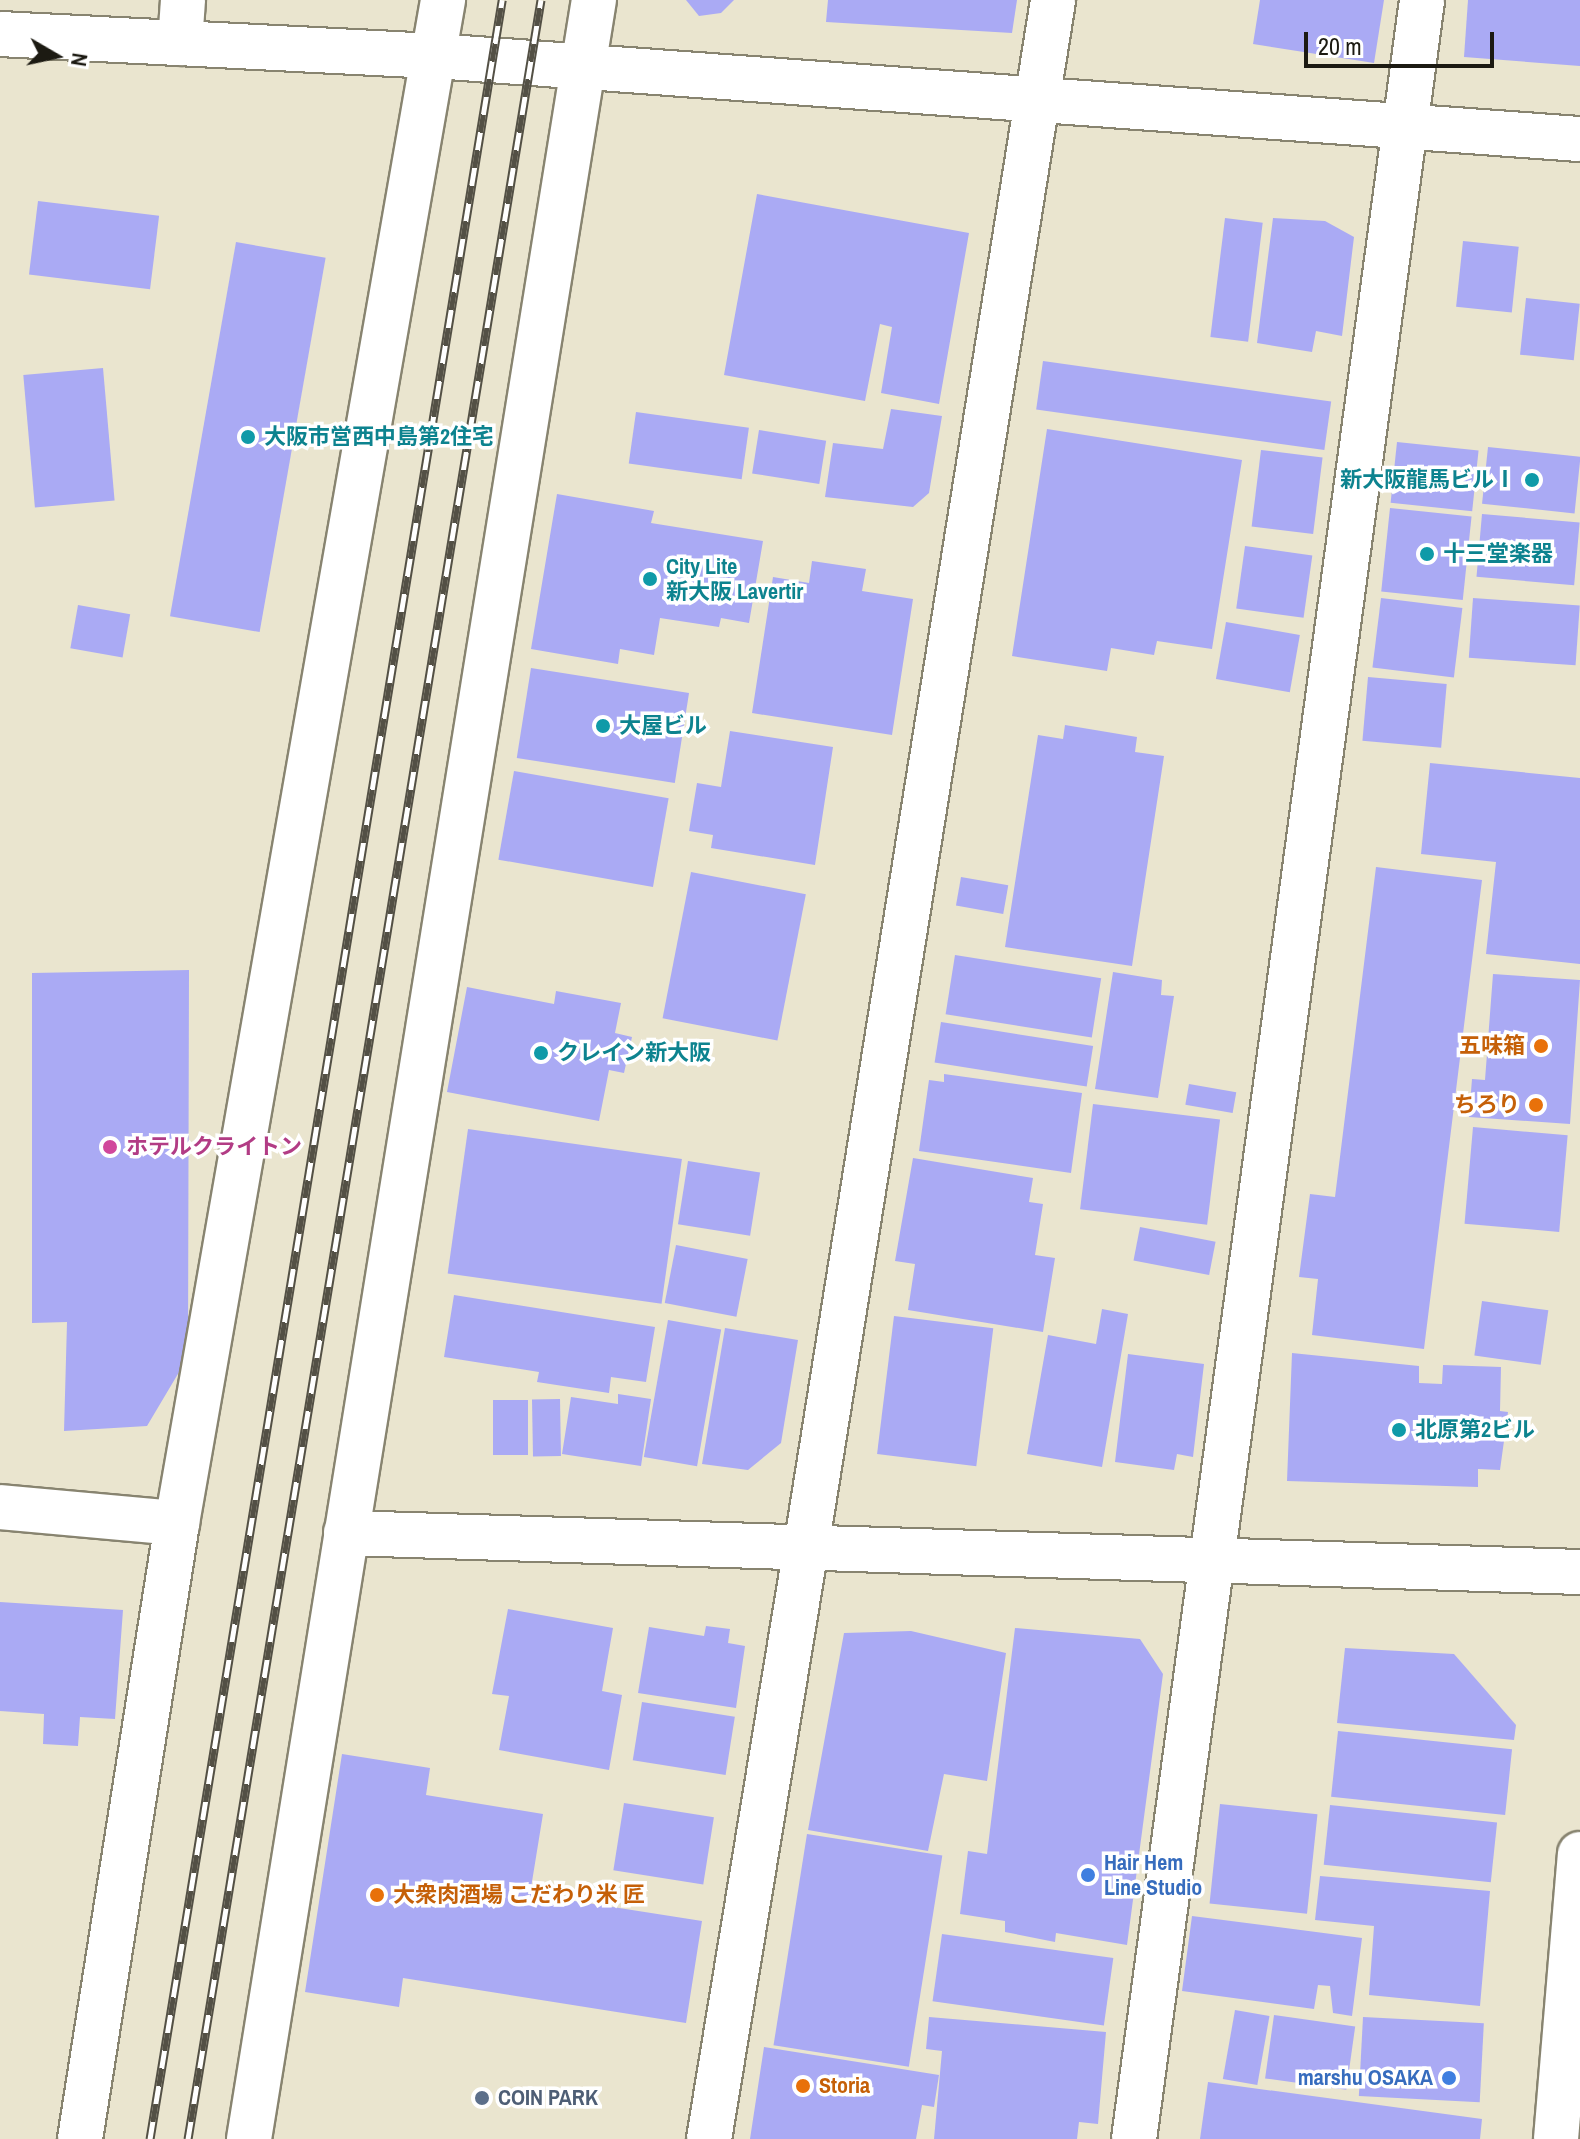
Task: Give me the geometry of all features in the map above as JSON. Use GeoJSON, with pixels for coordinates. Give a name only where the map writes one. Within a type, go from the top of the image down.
{"type":"FeatureCollection","features":[{"type":"Feature","properties":{"kind":"street"},"geometry":{"type":"LineString","coordinates":[[180,43],[183,0]]}},
{"type":"Feature","properties":{"kind":"street"},"geometry":{"type":"LineString","coordinates":[[80,2139],[177,1523],[443,0]]}},
{"type":"Feature","properties":{"kind":"street"},"geometry":{"type":"LineString","coordinates":[[249,2139],[594,0]]}},
{"type":"Feature","properties":{"kind":"street"},"geometry":{"type":"LineString","coordinates":[[709,2139],[1053,0]]}},
{"type":"Feature","properties":{"kind":"street"},"geometry":{"type":"LineString","coordinates":[[1134,2139],[1422,0]]}},
{"type":"Feature","properties":{"kind":"street"},"geometry":{"type":"LineString","coordinates":[[0,34],[435,56],[1580,139]]}},
{"type":"Feature","properties":{"kind":"street"},"geometry":{"type":"LineString","coordinates":[[0,1507],[177,1523]]}},
{"type":"Feature","properties":{"kind":"street"},"geometry":{"type":"LineString","coordinates":[[346,1533],[1580,1572]]}},
{"type":"Feature","properties":{"kind":"street"},"geometry":{"type":"LineString","coordinates":[[1556,2139],[1580,1854]]}},
{"type":"Feature","properties":{"kind":"building"},"geometry":{"type":"Polygon","coordinates":[[[686,0],[734,0],[721,13],[699,16],[686,0]]]}},
{"type":"Feature","properties":{"kind":"building"},"geometry":{"type":"Polygon","coordinates":[[[828,0],[1017,0],[1012,33],[826,22],[828,0]]]}},
{"type":"Feature","properties":{"kind":"building"},"geometry":{"type":"Polygon","coordinates":[[[1260,0],[1384,0],[1374,63],[1253,44],[1260,0]]]}},
{"type":"Feature","properties":{"kind":"building"},"geometry":{"type":"Polygon","coordinates":[[[1468,0],[1580,0],[1580,66],[1464,57],[1468,0]]]}},
{"type":"Feature","properties":{"kind":"building"},"geometry":{"type":"Polygon","coordinates":[[[757,194],[969,233],[939,404],[881,393],[892,327],[880,324],[865,401],[724,375],[757,194]]]}},
{"type":"Feature","properties":{"kind":"building"},"geometry":{"type":"Polygon","coordinates":[[[38,201],[159,216],[150,289],[29,274],[38,201]]]}},
{"type":"Feature","properties":{"kind":"building"},"geometry":{"type":"Polygon","coordinates":[[[1225,218],[1263,223],[1248,342],[1210,337],[1225,218]]]}},
{"type":"Feature","properties":{"kind":"building"},"geometry":{"type":"Polygon","coordinates":[[[1273,218],[1325,221],[1354,237],[1342,336],[1316,331],[1312,352],[1257,343],[1273,218]]]}},
{"type":"Feature","properties":{"kind":"building"},"geometry":{"type":"Polygon","coordinates":[[[1463,241],[1519,247],[1512,312],[1456,307],[1463,241]]]}},
{"type":"Feature","properties":{"kind":"building","name":"大阪市営西中島第2住宅"},"geometry":{"type":"Polygon","coordinates":[[[236,242],[326,258],[260,632],[170,616],[236,242]]]}},
{"type":"Feature","properties":{"kind":"building"},"geometry":{"type":"Polygon","coordinates":[[[1526,298],[1580,304],[1574,360],[1520,355],[1526,298]]]}},
{"type":"Feature","properties":{"kind":"building"},"geometry":{"type":"Polygon","coordinates":[[[1043,361],[1331,401],[1324,450],[1036,410],[1043,361]]]}},
{"type":"Feature","properties":{"kind":"building"},"geometry":{"type":"Polygon","coordinates":[[[103,368],[115,500],[35,507],[23,375],[103,368]]]}},
{"type":"Feature","properties":{"kind":"building"},"geometry":{"type":"Polygon","coordinates":[[[891,409],[942,416],[929,493],[913,507],[825,497],[833,443],[883,449],[891,409]]]}},
{"type":"Feature","properties":{"kind":"building"},"geometry":{"type":"Polygon","coordinates":[[[636,412],[749,428],[742,479],[629,463],[636,412]]]}},
{"type":"Feature","properties":{"kind":"building"},"geometry":{"type":"Polygon","coordinates":[[[1047,429],[1242,460],[1212,649],[1157,641],[1154,655],[1111,648],[1107,671],[1012,656],[1047,429]]]}},
{"type":"Feature","properties":{"kind":"building"},"geometry":{"type":"Polygon","coordinates":[[[759,430],[826,441],[819,484],[752,473],[759,430]]]}},
{"type":"Feature","properties":{"kind":"building"},"geometry":{"type":"Polygon","coordinates":[[[1397,442],[1479,451],[1472,511],[1391,503],[1397,442]]]}},
{"type":"Feature","properties":{"kind":"building","name":"新大阪龍馬ビルⅠ"},"geometry":{"type":"Polygon","coordinates":[[[1488,447],[1580,457],[1575,513],[1482,504],[1488,447]]]}},
{"type":"Feature","properties":{"kind":"building"},"geometry":{"type":"Polygon","coordinates":[[[1261,450],[1323,458],[1313,534],[1252,526],[1261,450]]]}},
{"type":"Feature","properties":{"kind":"building","name":"City Lite 新大阪 Lavertir"},"geometry":{"type":"Polygon","coordinates":[[[557,494],[654,511],[651,523],[763,541],[749,623],[721,618],[719,627],[660,618],[654,655],[620,649],[618,664],[531,649],[557,494]]]}},
{"type":"Feature","properties":{"kind":"building","name":"十三堂楽器"},"geometry":{"type":"Polygon","coordinates":[[[1390,508],[1472,517],[1463,600],[1381,592],[1390,508]]]}},
{"type":"Feature","properties":{"kind":"building"},"geometry":{"type":"Polygon","coordinates":[[[1482,514],[1580,523],[1574,585],[1477,577],[1482,514]]]}},
{"type":"Feature","properties":{"kind":"building"},"geometry":{"type":"Polygon","coordinates":[[[1245,546],[1312,555],[1304,618],[1236,608],[1245,546]]]}},
{"type":"Feature","properties":{"kind":"building"},"geometry":{"type":"Polygon","coordinates":[[[812,561],[866,569],[862,591],[913,599],[892,735],[752,713],[773,577],[809,583],[812,561]]]}},
{"type":"Feature","properties":{"kind":"building"},"geometry":{"type":"Polygon","coordinates":[[[1381,598],[1462,608],[1454,677],[1372,667],[1381,598]]]}},
{"type":"Feature","properties":{"kind":"building"},"geometry":{"type":"Polygon","coordinates":[[[1473,598],[1580,605],[1576,665],[1469,658],[1473,598]]]}},
{"type":"Feature","properties":{"kind":"building"},"geometry":{"type":"Polygon","coordinates":[[[78,605],[130,614],[123,658],[70,648],[78,605]]]}},
{"type":"Feature","properties":{"kind":"building"},"geometry":{"type":"Polygon","coordinates":[[[1226,622],[1300,635],[1290,692],[1216,679],[1226,622]]]}},
{"type":"Feature","properties":{"kind":"building","name":"大屋ビル"},"geometry":{"type":"Polygon","coordinates":[[[531,668],[689,693],[675,783],[517,758],[531,668]]]}},
{"type":"Feature","properties":{"kind":"building"},"geometry":{"type":"Polygon","coordinates":[[[1368,677],[1447,684],[1441,748],[1362,741],[1368,677]]]}},
{"type":"Feature","properties":{"kind":"building"},"geometry":{"type":"Polygon","coordinates":[[[1065,725],[1137,737],[1135,752],[1164,756],[1132,966],[1005,947],[1038,735],[1063,739],[1065,725]]]}},
{"type":"Feature","properties":{"kind":"building"},"geometry":{"type":"Polygon","coordinates":[[[730,731],[833,747],[815,865],[711,848],[713,835],[689,831],[697,783],[721,787],[730,731]]]}},
{"type":"Feature","properties":{"kind":"building"},"geometry":{"type":"Polygon","coordinates":[[[1430,763],[1580,778],[1580,964],[1486,954],[1496,862],[1421,854],[1430,763]]]}},
{"type":"Feature","properties":{"kind":"building"},"geometry":{"type":"Polygon","coordinates":[[[514,771],[669,798],[653,887],[498,860],[514,771]]]}},
{"type":"Feature","properties":{"kind":"building"},"geometry":{"type":"Polygon","coordinates":[[[1376,867],[1482,880],[1424,1349],[1312,1335],[1318,1279],[1299,1277],[1310,1194],[1335,1197],[1376,867]]]}},
{"type":"Feature","properties":{"kind":"building"},"geometry":{"type":"Polygon","coordinates":[[[691,872],[806,894],[777,1041],[663,1018],[691,872]]]}},
{"type":"Feature","properties":{"kind":"building"},"geometry":{"type":"Polygon","coordinates":[[[961,877],[1008,885],[1003,914],[956,906],[961,877]]]}},
{"type":"Feature","properties":{"kind":"building"},"geometry":{"type":"Polygon","coordinates":[[[955,955],[1101,978],[1092,1037],[946,1014],[955,955]]]}},
{"type":"Feature","properties":{"kind":"building","name":"ホテルクライトン"},"geometry":{"type":"Polygon","coordinates":[[[189,970],[188,1357],[147,1426],[64,1431],[67,1322],[32,1323],[32,973],[189,970]]]}},
{"type":"Feature","properties":{"kind":"building"},"geometry":{"type":"Polygon","coordinates":[[[1113,972],[1162,980],[1161,995],[1174,996],[1158,1098],[1095,1089],[1113,972]]]}},
{"type":"Feature","properties":{"kind":"building"},"geometry":{"type":"Polygon","coordinates":[[[1493,974],[1580,980],[1570,1124],[1469,1117],[1472,1079],[1485,1080],[1493,974]]]}},
{"type":"Feature","properties":{"kind":"building","name":"クレイン新大阪"},"geometry":{"type":"Polygon","coordinates":[[[467,987],[554,1004],[556,991],[621,1003],[615,1033],[632,1037],[624,1073],[609,1070],[599,1121],[447,1092],[467,987]]]}},
{"type":"Feature","properties":{"kind":"building"},"geometry":{"type":"Polygon","coordinates":[[[941,1022],[1093,1046],[1087,1087],[935,1062],[941,1022]]]}},
{"type":"Feature","properties":{"kind":"building"},"geometry":{"type":"Polygon","coordinates":[[[944,1074],[1082,1093],[1071,1173],[919,1151],[929,1080],[944,1082],[944,1074]]]}},
{"type":"Feature","properties":{"kind":"building"},"geometry":{"type":"Polygon","coordinates":[[[1189,1084],[1236,1092],[1233,1113],[1185,1105],[1189,1084]]]}},
{"type":"Feature","properties":{"kind":"building"},"geometry":{"type":"Polygon","coordinates":[[[1093,1104],[1220,1120],[1207,1225],[1080,1209],[1093,1104]]]}},
{"type":"Feature","properties":{"kind":"building"},"geometry":{"type":"Polygon","coordinates":[[[1473,1127],[1568,1135],[1559,1232],[1465,1224],[1473,1127]]]}},
{"type":"Feature","properties":{"kind":"building"},"geometry":{"type":"Polygon","coordinates":[[[468,1129],[682,1159],[662,1304],[448,1274],[468,1129]]]}},
{"type":"Feature","properties":{"kind":"building"},"geometry":{"type":"Polygon","coordinates":[[[913,1158],[1033,1178],[1029,1202],[1043,1204],[1035,1255],[1055,1258],[1043,1332],[908,1310],[915,1264],[895,1261],[913,1158]]]}},
{"type":"Feature","properties":{"kind":"building"},"geometry":{"type":"Polygon","coordinates":[[[688,1161],[760,1172],[750,1236],[678,1224],[688,1161]]]}},
{"type":"Feature","properties":{"kind":"building"},"geometry":{"type":"Polygon","coordinates":[[[1140,1227],[1216,1242],[1209,1275],[1134,1260],[1140,1227]]]}},
{"type":"Feature","properties":{"kind":"building"},"geometry":{"type":"Polygon","coordinates":[[[676,1245],[748,1259],[736,1317],[665,1303],[676,1245]]]}},
{"type":"Feature","properties":{"kind":"building"},"geometry":{"type":"Polygon","coordinates":[[[454,1295],[655,1327],[646,1382],[611,1377],[609,1393],[537,1382],[539,1372],[444,1357],[454,1295]]]}},
{"type":"Feature","properties":{"kind":"building"},"geometry":{"type":"Polygon","coordinates":[[[1482,1301],[1548,1310],[1541,1365],[1474,1355],[1482,1301]]]}},
{"type":"Feature","properties":{"kind":"building"},"geometry":{"type":"Polygon","coordinates":[[[1102,1309],[1128,1314],[1102,1467],[1027,1454],[1048,1335],[1096,1344],[1102,1309]]]}},
{"type":"Feature","properties":{"kind":"building"},"geometry":{"type":"Polygon","coordinates":[[[894,1316],[993,1328],[976,1466],[877,1454],[894,1316]]]}},
{"type":"Feature","properties":{"kind":"building"},"geometry":{"type":"Polygon","coordinates":[[[668,1320],[721,1329],[697,1466],[644,1457],[668,1320]]]}},
{"type":"Feature","properties":{"kind":"building"},"geometry":{"type":"Polygon","coordinates":[[[725,1328],[798,1340],[781,1443],[748,1470],[702,1464],[725,1328]]]}},
{"type":"Feature","properties":{"kind":"building","name":"北原第2ビル"},"geometry":{"type":"Polygon","coordinates":[[[1292,1353],[1419,1366],[1419,1383],[1442,1384],[1443,1365],[1501,1367],[1500,1411],[1508,1412],[1500,1470],[1478,1469],[1478,1487],[1287,1481],[1292,1353]]]}},
{"type":"Feature","properties":{"kind":"building"},"geometry":{"type":"Polygon","coordinates":[[[1128,1354],[1204,1364],[1193,1457],[1177,1454],[1174,1470],[1115,1462],[1128,1354]]]}},
{"type":"Feature","properties":{"kind":"building"},"geometry":{"type":"Polygon","coordinates":[[[618,1394],[651,1399],[641,1466],[562,1454],[571,1397],[618,1404],[618,1394]]]}},
{"type":"Feature","properties":{"kind":"building"},"geometry":{"type":"Polygon","coordinates":[[[532,1399],[560,1399],[561,1456],[533,1456],[532,1399]]]}},
{"type":"Feature","properties":{"kind":"building"},"geometry":{"type":"Polygon","coordinates":[[[493,1400],[528,1400],[528,1455],[493,1455],[493,1400]]]}},
{"type":"Feature","properties":{"kind":"building"},"geometry":{"type":"Polygon","coordinates":[[[0,1602],[123,1610],[115,1719],[80,1717],[78,1746],[43,1744],[44,1714],[0,1711],[0,1602]]]}},
{"type":"Feature","properties":{"kind":"building"},"geometry":{"type":"Polygon","coordinates":[[[508,1609],[613,1628],[602,1691],[622,1695],[609,1770],[499,1750],[509,1696],[492,1694],[508,1609]]]}},
{"type":"Feature","properties":{"kind":"building"},"geometry":{"type":"Polygon","coordinates":[[[706,1626],[730,1629],[728,1643],[745,1646],[736,1708],[638,1693],[649,1627],[704,1636],[706,1626]]]}},
{"type":"Feature","properties":{"kind":"building"},"geometry":{"type":"Polygon","coordinates":[[[1015,1628],[1140,1639],[1163,1674],[1127,1945],[1056,1933],[1055,1942],[1005,1932],[1005,1921],[960,1914],[968,1851],[987,1854],[1015,1628]]]}},
{"type":"Feature","properties":{"kind":"building"},"geometry":{"type":"Polygon","coordinates":[[[911,1631],[1006,1653],[987,1781],[944,1774],[928,1851],[808,1830],[844,1633],[911,1631]]]}},
{"type":"Feature","properties":{"kind":"building"},"geometry":{"type":"Polygon","coordinates":[[[1345,1648],[1454,1654],[1516,1725],[1514,1740],[1337,1723],[1345,1648]]]}},
{"type":"Feature","properties":{"kind":"building"},"geometry":{"type":"Polygon","coordinates":[[[642,1702],[735,1717],[726,1775],[633,1760],[642,1702]]]}},
{"type":"Feature","properties":{"kind":"building"},"geometry":{"type":"Polygon","coordinates":[[[1338,1731],[1512,1749],[1505,1815],[1331,1797],[1338,1731]]]}},
{"type":"Feature","properties":{"kind":"building"},"geometry":{"type":"Polygon","coordinates":[[[342,1754],[430,1768],[426,1795],[543,1814],[530,1894],[702,1921],[686,2023],[403,1978],[399,2007],[305,1992],[342,1754]]]}},
{"type":"Feature","properties":{"kind":"building"},"geometry":{"type":"Polygon","coordinates":[[[624,1803],[714,1817],[703,1884],[613,1870],[624,1803]]]}},
{"type":"Feature","properties":{"kind":"building"},"geometry":{"type":"Polygon","coordinates":[[[1220,1804],[1317,1814],[1307,1914],[1210,1903],[1220,1804]]]}},
{"type":"Feature","properties":{"kind":"building"},"geometry":{"type":"Polygon","coordinates":[[[1330,1805],[1497,1823],[1491,1882],[1324,1865],[1330,1805]]]}},
{"type":"Feature","properties":{"kind":"building"},"geometry":{"type":"Polygon","coordinates":[[[807,1834],[942,1855],[909,2067],[774,2045],[807,1834]]]}},
{"type":"Feature","properties":{"kind":"building"},"geometry":{"type":"Polygon","coordinates":[[[1320,1876],[1490,1891],[1480,2006],[1369,1995],[1374,1926],[1315,1920],[1320,1876]]]}},
{"type":"Feature","properties":{"kind":"building"},"geometry":{"type":"Polygon","coordinates":[[[1192,1916],[1362,1938],[1352,2016],[1333,2013],[1330,1986],[1318,1985],[1314,2009],[1182,1991],[1192,1916]]]}},
{"type":"Feature","properties":{"kind":"building"},"geometry":{"type":"Polygon","coordinates":[[[942,1934],[1113,1958],[1104,2025],[933,2001],[942,1934]]]}},
{"type":"Feature","properties":{"kind":"building"},"geometry":{"type":"Polygon","coordinates":[[[1235,2010],[1269,2016],[1257,2085],[1223,2079],[1235,2010]]]}},
{"type":"Feature","properties":{"kind":"building"},"geometry":{"type":"Polygon","coordinates":[[[1274,2015],[1355,2026],[1346,2090],[1265,2078],[1274,2015]]]}},
{"type":"Feature","properties":{"kind":"building"},"geometry":{"type":"Polygon","coordinates":[[[929,2017],[1106,2032],[1098,2124],[1079,2122],[1077,2139],[934,2139],[942,2051],[926,2049],[929,2017]]]}},
{"type":"Feature","properties":{"kind":"building"},"geometry":{"type":"Polygon","coordinates":[[[1363,2017],[1484,2023],[1480,2102],[1359,2096],[1363,2017]]]}},
{"type":"Feature","properties":{"kind":"building"},"geometry":{"type":"Polygon","coordinates":[[[764,2047],[939,2075],[934,2107],[922,2105],[916,2139],[750,2139],[764,2047]]]}},
{"type":"Feature","properties":{"kind":"building"},"geometry":{"type":"Polygon","coordinates":[[[1208,2082],[1482,2119],[1480,2139],[1200,2139],[1208,2082]]]}},
{"type":"Feature","properties":{"kind":"railway"},"geometry":{"type":"LineString","coordinates":[[150,2139],[502,0]]}},
{"type":"Feature","properties":{"kind":"railway"},"geometry":{"type":"LineString","coordinates":[[188,2139],[541,0]]}},
{"type":"Feature","properties":{"kind":"place","name":"大阪市営西中島第2住宅"},"geometry":{"type":"Point","coordinates":[248,437]}},
{"type":"Feature","properties":{"kind":"place","name":"新大阪龍馬ビルⅠ"},"geometry":{"type":"Point","coordinates":[1532,480]}},
{"type":"Feature","properties":{"kind":"place","name":"十三堂楽器"},"geometry":{"type":"Point","coordinates":[1427,554]}},
{"type":"Feature","properties":{"kind":"place","name":"City Lite 新大阪 Lavertir"},"geometry":{"type":"Point","coordinates":[650,579]}},
{"type":"Feature","properties":{"kind":"place","name":"大屋ビル"},"geometry":{"type":"Point","coordinates":[603,726]}},
{"type":"Feature","properties":{"kind":"place","name":"五味箱"},"geometry":{"type":"Point","coordinates":[1541,1046]}},
{"type":"Feature","properties":{"kind":"place","name":"クレイン新大阪"},"geometry":{"type":"Point","coordinates":[541,1053]}},
{"type":"Feature","properties":{"kind":"place","name":"ちろり"},"geometry":{"type":"Point","coordinates":[1536,1105]}},
{"type":"Feature","properties":{"kind":"place","name":"ホテルクライトン"},"geometry":{"type":"Point","coordinates":[110,1147]}},
{"type":"Feature","properties":{"kind":"place","name":"北原第2ビル"},"geometry":{"type":"Point","coordinates":[1399,1430]}},
{"type":"Feature","properties":{"kind":"place","name":"Hair Hem Line Studio"},"geometry":{"type":"Point","coordinates":[1088,1875]}},
{"type":"Feature","properties":{"kind":"place","name":"大衆肉酒場 こだわり米 匠"},"geometry":{"type":"Point","coordinates":[377,1895]}},
{"type":"Feature","properties":{"kind":"place","name":"marshu OSAKA"},"geometry":{"type":"Point","coordinates":[1449,2078]}},
{"type":"Feature","properties":{"kind":"place","name":"Storia"},"geometry":{"type":"Point","coordinates":[803,2086]}},
{"type":"Feature","properties":{"kind":"place","name":"COIN PARK"},"geometry":{"type":"Point","coordinates":[482,2098]}}]}
